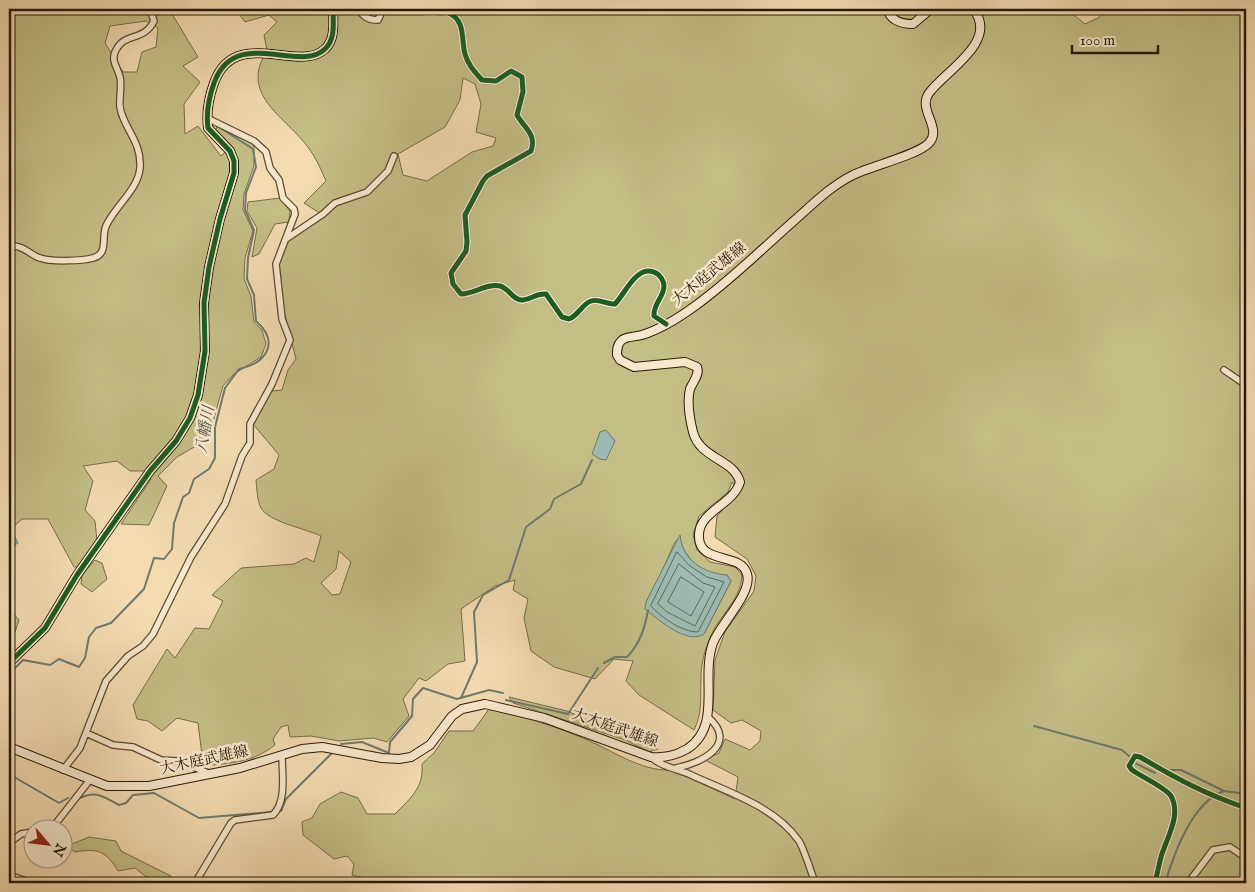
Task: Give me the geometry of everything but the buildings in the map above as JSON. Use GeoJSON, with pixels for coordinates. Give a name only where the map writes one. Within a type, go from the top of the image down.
{"type":"FeatureCollection","features":[{"type":"Feature","properties":{"kind":"main road"},"geometry":{"type":"LineString","coordinates":[[9,663],[45,628],[77,574],[150,471],[176,441],[190,418],[198,395],[205,351],[204,304],[209,267],[220,218],[234,173],[234,161],[230,151],[208,128],[207,118],[212,87],[224,64],[230,60],[252,54],[306,56],[317,54],[330,44],[333,34],[333,9]]}},
{"type":"Feature","properties":{"kind":"main road"},"geometry":{"type":"LineString","coordinates":[[887,9],[895,20],[904,24],[913,24],[931,9]]}},
{"type":"Feature","properties":{"kind":"main road","name":"大木庭武雄線"},"geometry":{"type":"LineString","coordinates":[[9,747],[89,781],[125,788],[149,786],[240,768],[302,749],[322,747],[382,758],[399,759],[411,757],[430,745],[452,716],[462,709],[485,704],[544,718],[651,758],[670,756],[690,747],[699,737],[708,717],[706,673],[710,650],[715,636],[743,595],[748,582],[744,567],[706,552],[699,535],[705,520],[732,496],[740,482],[734,470],[706,453],[697,443],[693,432],[690,392],[697,376],[696,367],[685,362],[634,367],[620,360],[617,355],[617,348],[626,338],[644,334],[666,324],[694,306],[720,286],[824,194],[851,176],[877,164],[920,150],[930,142],[934,135],[934,128],[926,111],[927,95],[970,50],[978,38],[981,25],[978,15],[973,9]]}},
{"type":"Feature","properties":{"kind":"street"},"geometry":{"type":"LineString","coordinates":[[9,251],[14,246],[19,247],[45,260],[91,259],[101,254],[104,247],[105,228],[136,181],[140,167],[136,141],[122,116],[120,106],[121,85],[114,61],[114,53],[120,43],[150,30],[154,21],[150,9]]}},
{"type":"Feature","properties":{"kind":"street"},"geometry":{"type":"LineString","coordinates":[[358,9],[364,17],[371,20],[378,20],[383,9]]}},
{"type":"Feature","properties":{"kind":"street"},"geometry":{"type":"LineString","coordinates":[[416,9],[425,14],[448,13],[455,18],[462,28],[465,54],[470,67],[482,80],[496,81],[511,71],[522,77],[523,92],[516,115],[532,135],[533,146],[530,151],[487,176],[468,206],[464,222],[467,242],[466,251],[451,274],[456,290],[461,294],[469,294],[501,286],[518,300],[524,300],[536,294],[546,294],[562,317],[569,319],[574,317],[591,301],[598,300],[608,305],[615,304],[631,281],[641,273],[649,271],[658,274],[663,281],[664,287],[654,308],[654,316],[666,324]]}},
{"type":"Feature","properties":{"kind":"street"},"geometry":{"type":"LineString","coordinates":[[63,770],[80,748],[106,681],[128,656],[143,646],[153,634],[191,557],[231,492],[233,479],[250,443],[250,424],[272,384],[290,340],[282,319],[276,264],[295,214],[294,209],[283,198],[279,180],[270,168],[266,152],[254,141],[207,118]]}},
{"type":"Feature","properties":{"kind":"street"},"geometry":{"type":"LineString","coordinates":[[285,239],[335,204],[367,192],[388,171],[394,156]]}},
{"type":"Feature","properties":{"kind":"street"},"geometry":{"type":"LineString","coordinates":[[1224,370],[1246,385]]}},
{"type":"Feature","properties":{"kind":"street"},"geometry":{"type":"LineString","coordinates":[[674,768],[692,765],[716,748],[721,737],[718,725],[708,717]]}},
{"type":"Feature","properties":{"kind":"street"},"geometry":{"type":"LineString","coordinates":[[86,733],[113,745],[133,748],[161,760],[178,761],[211,774]]}},
{"type":"Feature","properties":{"kind":"street"},"geometry":{"type":"LineString","coordinates":[[195,883],[231,823],[236,820],[276,813],[282,797],[282,755]]}},
{"type":"Feature","properties":{"kind":"street"},"geometry":{"type":"LineString","coordinates":[[1155,883],[1162,854],[1174,821],[1174,807],[1171,796],[1132,770],[1129,766],[1135,756],[1209,795],[1246,808]]}},
{"type":"Feature","properties":{"kind":"street"},"geometry":{"type":"LineString","coordinates":[[651,758],[656,762],[674,768],[760,807],[777,819],[800,842],[815,883]]}},
{"type":"Feature","properties":{"kind":"street"},"geometry":{"type":"LineString","coordinates":[[58,820],[89,781]]}},
{"type":"Feature","properties":{"kind":"street"},"geometry":{"type":"LineString","coordinates":[[9,843],[22,834]]}},
{"type":"Feature","properties":{"kind":"street"},"geometry":{"type":"LineString","coordinates":[[1188,883],[1213,850],[1230,847],[1246,858]]}},
{"type":"Feature","properties":{"kind":"street"},"geometry":{"type":"LineString","coordinates":[[9,875],[32,883]]}},
{"type":"Feature","properties":{"kind":"street"},"geometry":{"type":"LineString","coordinates":[[38,883],[45,881],[54,883]]}},
{"type":"Feature","properties":{"kind":"street"},"geometry":{"type":"LineString","coordinates":[[65,883],[70,883]]}},
{"type":"Feature","properties":{"kind":"shaded area"},"geometry":{"type":"Polygon","coordinates":[[[9,9],[169,9],[198,57],[183,66],[200,82],[184,104],[185,134],[198,126],[221,156],[232,146],[216,130],[217,124],[254,145],[254,166],[244,194],[243,210],[253,231],[245,258],[244,279],[251,296],[254,322],[262,330],[266,344],[261,357],[234,374],[223,386],[210,432],[196,446],[177,457],[158,476],[167,486],[149,525],[121,524],[151,479],[145,471],[130,471],[117,461],[83,466],[93,481],[85,510],[95,521],[97,541],[78,567],[74,567],[48,519],[22,519],[9,531],[9,9]],[[146,21],[110,26],[105,43],[123,72],[137,72],[142,52],[156,47],[158,28],[146,21]]]}},
{"type":"Feature","properties":{"kind":"shaded area"},"geometry":{"type":"Polygon","coordinates":[[[235,9],[1078,9],[1075,16],[1085,24],[1098,18],[1108,9],[1199,9],[1200,13],[1209,9],[1246,9],[1246,883],[364,883],[365,878],[352,875],[354,864],[347,856],[334,859],[303,835],[302,822],[312,818],[320,804],[341,792],[358,798],[367,814],[395,814],[419,786],[422,764],[434,753],[449,731],[473,731],[489,709],[512,714],[567,732],[648,767],[672,770],[735,799],[738,777],[705,760],[719,753],[725,739],[750,750],[760,741],[761,731],[742,720],[731,723],[713,710],[715,660],[725,632],[754,591],[756,576],[747,559],[715,537],[717,516],[738,492],[732,482],[728,492],[699,516],[693,535],[697,550],[710,562],[735,567],[742,575],[741,585],[733,602],[717,625],[705,651],[701,673],[700,710],[694,730],[639,695],[626,681],[633,661],[614,659],[595,679],[554,667],[531,651],[524,618],[528,599],[513,590],[515,580],[495,586],[461,609],[465,661],[448,664],[426,681],[419,678],[403,699],[409,716],[387,742],[373,738],[339,741],[311,736],[290,737],[288,725],[281,727],[273,739],[275,745],[261,754],[237,762],[212,765],[202,755],[198,723],[177,718],[162,731],[148,721],[137,719],[133,705],[167,649],[175,658],[195,628],[209,629],[223,601],[212,595],[241,568],[294,564],[306,558],[314,562],[321,536],[279,521],[265,513],[261,508],[256,480],[274,469],[279,455],[253,424],[262,404],[272,391],[282,390],[288,370],[296,359],[279,292],[278,264],[290,238],[324,216],[304,203],[326,181],[318,163],[303,140],[270,106],[262,94],[258,81],[259,67],[267,51],[264,35],[277,22],[269,15],[245,22],[235,9]],[[463,78],[460,100],[445,127],[398,154],[403,175],[427,181],[472,152],[493,146],[496,138],[476,132],[481,104],[475,84],[463,78]],[[680,536],[674,544],[646,602],[704,634],[731,581],[727,575],[716,575],[704,571],[694,563],[686,553],[680,536]],[[339,551],[336,569],[321,583],[332,595],[340,594],[351,562],[339,551]]]}},
{"type":"Feature","properties":{"kind":"shaded area"},"geometry":{"type":"Polygon","coordinates":[[[280,198],[290,211],[289,222],[275,224],[259,254],[252,257],[257,228],[247,211],[248,202],[280,198]]]}},
{"type":"Feature","properties":{"kind":"shaded area"},"geometry":{"type":"Polygon","coordinates":[[[95,560],[102,563],[107,579],[92,592],[81,584],[82,575],[95,560]]]}},
{"type":"Feature","properties":{"kind":"shaded area"},"geometry":{"type":"Polygon","coordinates":[[[12,612],[19,620],[14,635],[9,640],[9,614],[12,612]]]}},
{"type":"Feature","properties":{"kind":"shaded area"},"geometry":{"type":"Polygon","coordinates":[[[509,697],[567,711],[611,731],[643,737],[658,749],[649,752],[625,740],[513,703],[509,697]]]}},
{"type":"Feature","properties":{"kind":"shaded area"},"geometry":{"type":"Polygon","coordinates":[[[89,837],[116,841],[121,851],[171,876],[173,883],[159,883],[158,880],[145,876],[135,868],[118,871],[101,852],[90,850],[75,852],[72,850],[72,844],[89,837]]]}},
{"type":"Feature","properties":{"kind":"water"},"geometry":{"type":"Polygon","coordinates":[[[606,430],[615,441],[606,460],[592,454],[600,432],[606,430]]]}},
{"type":"Feature","properties":{"kind":"water"},"geometry":{"type":"Polygon","coordinates":[[[11,529],[18,543],[9,548],[9,531],[11,529]]]}},
{"type":"Feature","properties":{"kind":"water"},"geometry":{"type":"Polygon","coordinates":[[[680,535],[685,552],[695,564],[718,574],[727,575],[731,581],[704,634],[697,637],[673,630],[645,609],[646,602],[680,535]]]}},
{"type":"Feature","properties":{"kind":"waterway","name":"八幡川"},"geometry":{"type":"LineString","coordinates":[[9,674],[23,660],[50,665],[59,659],[79,667],[85,658],[89,637],[96,628],[111,623],[144,589],[154,558],[164,559],[172,549],[174,523],[183,497],[189,493],[194,479],[209,469],[215,458],[215,427],[225,388],[239,369],[257,362],[267,351],[269,344],[263,329],[256,321],[254,295],[247,279],[248,258],[254,230],[245,210],[246,193],[256,167],[253,149],[219,127]]}},
{"type":"Feature","properties":{"kind":"waterway"},"geometry":{"type":"LineString","coordinates":[[461,698],[477,662],[474,612],[483,595],[509,580],[526,527],[550,509],[554,499],[581,484],[592,460]]}},
{"type":"Feature","properties":{"kind":"waterway"},"geometry":{"type":"LineString","coordinates":[[604,663],[615,657],[627,657],[632,652],[641,635],[648,610]]}},
{"type":"Feature","properties":{"kind":"waterway"},"geometry":{"type":"LineString","coordinates":[[506,700],[568,714],[598,668]]}},
{"type":"Feature","properties":{"kind":"waterway"},"geometry":{"type":"LineString","coordinates":[[341,744],[362,742],[389,753],[390,742],[412,716],[413,699],[423,688],[457,699],[489,690],[503,693]]}},
{"type":"Feature","properties":{"kind":"waterway"},"geometry":{"type":"LineString","coordinates":[[1034,726],[1122,750],[1129,756]]}},
{"type":"Feature","properties":{"kind":"waterway"},"geometry":{"type":"LineString","coordinates":[[281,811],[286,799],[332,753]]}},
{"type":"Feature","properties":{"kind":"waterway"},"geometry":{"type":"LineString","coordinates":[[1133,762],[1155,773]]}},
{"type":"Feature","properties":{"kind":"waterway"},"geometry":{"type":"LineString","coordinates":[[1168,770],[1181,770],[1224,791],[1246,794]]}},
{"type":"Feature","properties":{"kind":"waterway"},"geometry":{"type":"LineString","coordinates":[[9,774],[59,803],[68,798]]}},
{"type":"Feature","properties":{"kind":"waterway"},"geometry":{"type":"LineString","coordinates":[[1165,883],[1179,844],[1194,817],[1213,797],[1224,791]]}},
{"type":"Feature","properties":{"kind":"waterway"},"geometry":{"type":"LineString","coordinates":[[80,798],[96,795],[119,805],[126,803],[133,795],[154,793],[199,818],[271,812]]}},
{"type":"Feature","properties":{"kind":"cycle path"},"geometry":{"type":"LineString","coordinates":[[9,663],[45,628],[77,575],[150,471],[176,441],[190,418],[198,395],[205,351],[204,303],[209,267],[220,219],[234,173],[234,161],[230,151],[208,128],[208,105],[214,83],[224,66],[237,57],[251,53],[300,57],[314,55],[325,49],[331,40],[333,9]]}},
{"type":"Feature","properties":{"kind":"cycle path"},"geometry":{"type":"LineString","coordinates":[[415,9],[425,12],[440,11],[454,16],[462,31],[466,58],[482,80],[496,81],[511,71],[522,77],[523,92],[517,115],[529,132],[532,140],[531,151],[487,176],[483,181],[465,215],[466,251],[451,273],[453,284],[461,294],[495,285],[503,287],[516,299],[520,300],[539,294],[546,294],[562,317],[569,319],[591,301],[597,300],[615,304],[637,276],[649,271],[656,273],[662,278],[664,290],[655,308],[654,316],[666,324]]}},
{"type":"Feature","properties":{"kind":"cycle path"},"geometry":{"type":"LineString","coordinates":[[1155,883],[1161,857],[1174,819],[1174,803],[1168,793],[1132,770],[1129,766],[1135,756],[1204,792],[1246,808]]}}]}
